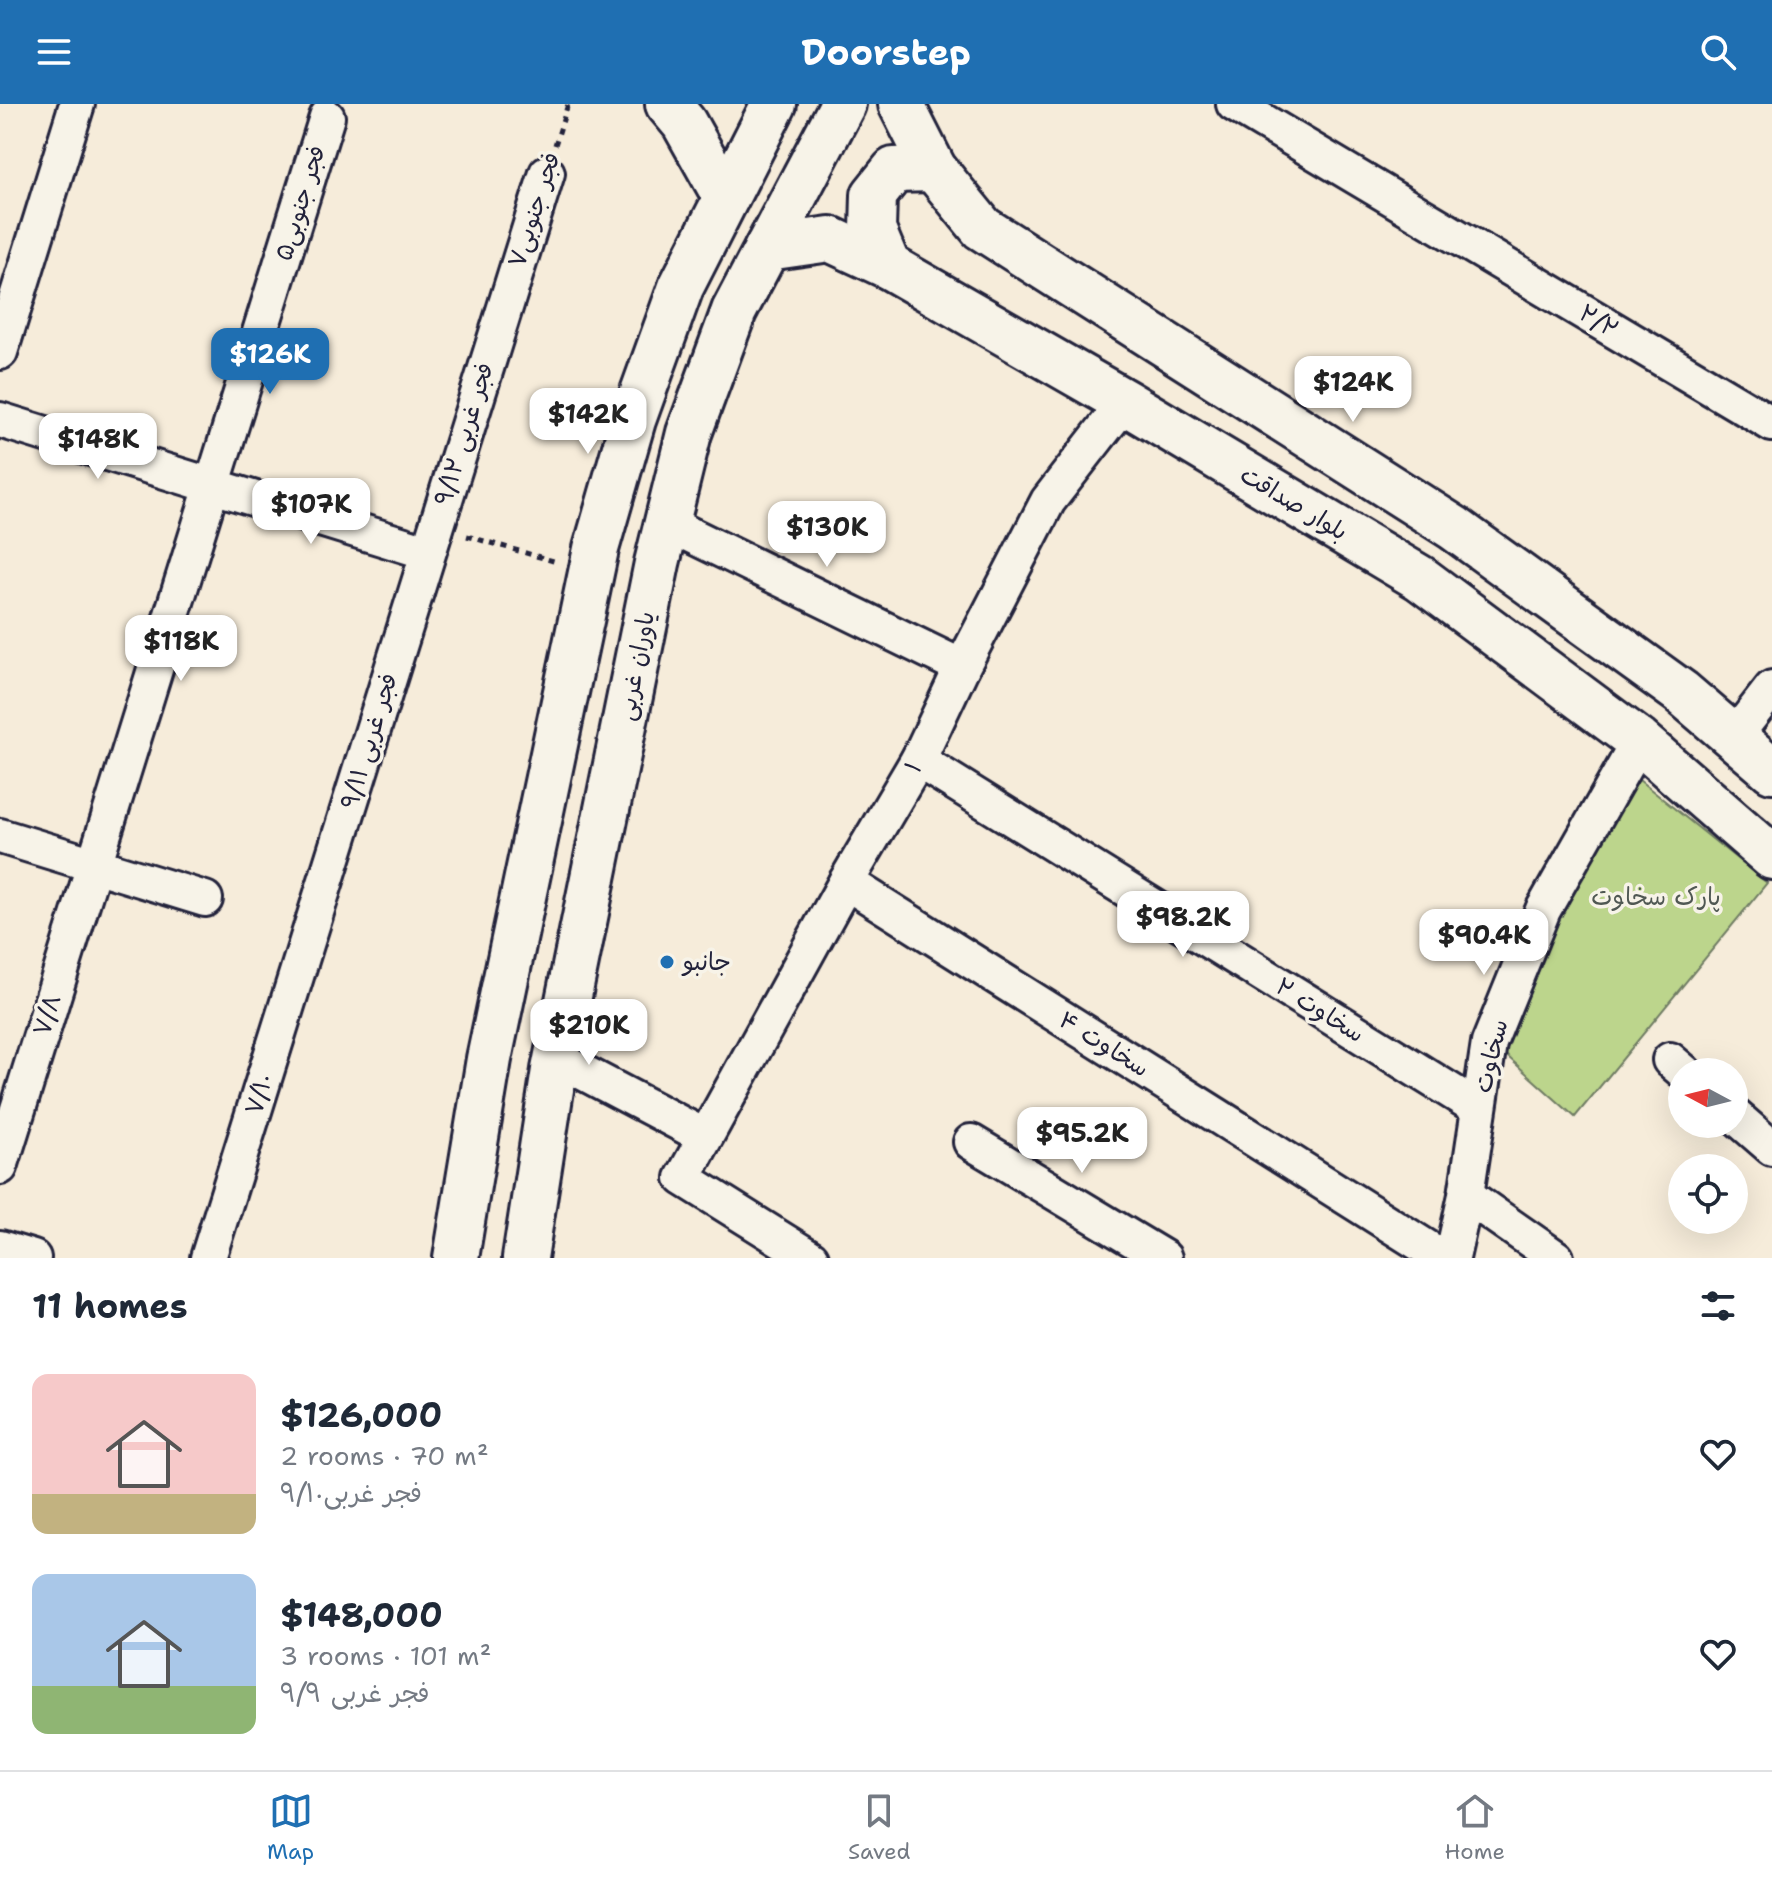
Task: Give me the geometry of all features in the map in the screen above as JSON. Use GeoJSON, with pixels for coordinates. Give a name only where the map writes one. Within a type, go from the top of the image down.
{"type":"FeatureCollection","features":[{"type":"Feature","properties":{"kind":"main road"},"geometry":{"type":"LineString","coordinates":[[669,104],[684,123],[726,198]]}},
{"type":"Feature","properties":{"kind":"main road"},"geometry":{"type":"LineString","coordinates":[[456,1258],[489,1059],[591,572],[633,420],[681,287],[774,104]]}},
{"type":"Feature","properties":{"kind":"main road","name":"یاوران غربی"},"geometry":{"type":"LineString","coordinates":[[525,1258],[556,1058],[666,523],[689,433],[734,311],[843,104]]}},
{"type":"Feature","properties":{"kind":"main road"},"geometry":{"type":"LineString","coordinates":[[901,104],[934,169],[982,228],[1454,528],[1681,692],[1772,770]]}},
{"type":"Feature","properties":{"kind":"main road"},"geometry":{"type":"LineString","coordinates":[[888,266],[873,230],[874,195],[894,170],[934,169]]}},
{"type":"Feature","properties":{"kind":"main road","name":"بلوار صداقت"},"geometry":{"type":"LineString","coordinates":[[767,248],[830,239],[888,266],[1125,402],[1420,578],[1639,741],[1772,857]]}},
{"type":"Feature","properties":{"kind":"main road"},"geometry":{"type":"LineString","coordinates":[[534,853],[597,866]]}},
{"type":"Feature","properties":{"kind":"street"},"geometry":{"type":"LineString","coordinates":[[0,352],[77,104]]}},
{"type":"Feature","properties":{"kind":"street","name":"۲/۲"},"geometry":{"type":"LineString","coordinates":[[1234,104],[1772,424]]}},
{"type":"Feature","properties":{"kind":"street","name":"فجر جنوبی۵"},"geometry":{"type":"LineString","coordinates":[[212,486],[327,117]]}},
{"type":"Feature","properties":{"kind":"street","name":"فجر جنوبی۷"},"geometry":{"type":"LineString","coordinates":[[501,316],[547,173]]}},
{"type":"Feature","properties":{"kind":"street","name":"۹/۱۲ فجر غربی"},"geometry":{"type":"LineString","coordinates":[[431,539],[501,316]]}},
{"type":"Feature","properties":{"kind":"street","name":"۱"},"geometry":{"type":"LineString","coordinates":[[811,1258],[683,1178],[846,882],[918,760],[1048,501],[1125,402]]}},
{"type":"Feature","properties":{"kind":"street"},"geometry":{"type":"LineString","coordinates":[[0,420],[212,486],[431,539]]}},
{"type":"Feature","properties":{"kind":"street","name":"۷/۸"},"geometry":{"type":"LineString","coordinates":[[0,1167],[212,486]]}},
{"type":"Feature","properties":{"kind":"street"},"geometry":{"type":"LineString","coordinates":[[666,523],[962,667]]}},
{"type":"Feature","properties":{"kind":"street","name":"۹/۱۱ فجر غربی"},"geometry":{"type":"LineString","coordinates":[[310,930],[431,539]]}},
{"type":"Feature","properties":{"kind":"street"},"geometry":{"type":"LineString","coordinates":[[1734,737],[1772,688]]}},
{"type":"Feature","properties":{"kind":"street","name":"سخاوت"},"geometry":{"type":"LineString","coordinates":[[1452,1258],[1466,1195],[1489,1043],[1543,910],[1639,741]]}},
{"type":"Feature","properties":{"kind":"street","name":"سخاوت ۲"},"geometry":{"type":"LineString","coordinates":[[918,760],[1478,1108]]}},
{"type":"Feature","properties":{"kind":"street"},"geometry":{"type":"LineString","coordinates":[[0,836],[205,899]]}},
{"type":"Feature","properties":{"kind":"street","name":"سخاوت ۴"},"geometry":{"type":"LineString","coordinates":[[846,882],[1443,1258]]}},
{"type":"Feature","properties":{"kind":"street","name":"۷/۱۰"},"geometry":{"type":"LineString","coordinates":[[208,1258],[310,930]]}},
{"type":"Feature","properties":{"kind":"street"},"geometry":{"type":"LineString","coordinates":[[556,1058],[704,1136]]}},
{"type":"Feature","properties":{"kind":"street"},"geometry":{"type":"LineString","coordinates":[[1748,1127],[1772,1148]]}},
{"type":"Feature","properties":{"kind":"street"},"geometry":{"type":"LineString","coordinates":[[971,1142],[1164,1258]]}},
{"type":"Feature","properties":{"kind":"street"},"geometry":{"type":"LineString","coordinates":[[1466,1195],[1556,1258]]}},
{"type":"Feature","properties":{"kind":"street"},"geometry":{"type":"LineString","coordinates":[[0,1248],[33,1258]]}},
{"type":"Feature","properties":{"kind":"path","name":"فجر جنوبی۷"},"geometry":{"type":"LineString","coordinates":[[547,173],[568,104]]}},
{"type":"Feature","properties":{"kind":"path"},"geometry":{"type":"LineString","coordinates":[[431,539],[591,572]]}},
{"type":"Feature","properties":{"kind":"green space","name":"پارک سخاوت"},"geometry":{"type":"Polygon","coordinates":[[[1634,776],[1767,883],[1575,1117],[1499,1049],[1556,917],[1634,776]]]}},
{"type":"Feature","properties":{"kind":"place","name":"جانبو"},"geometry":{"type":"Point","coordinates":[667,962]}}]}
